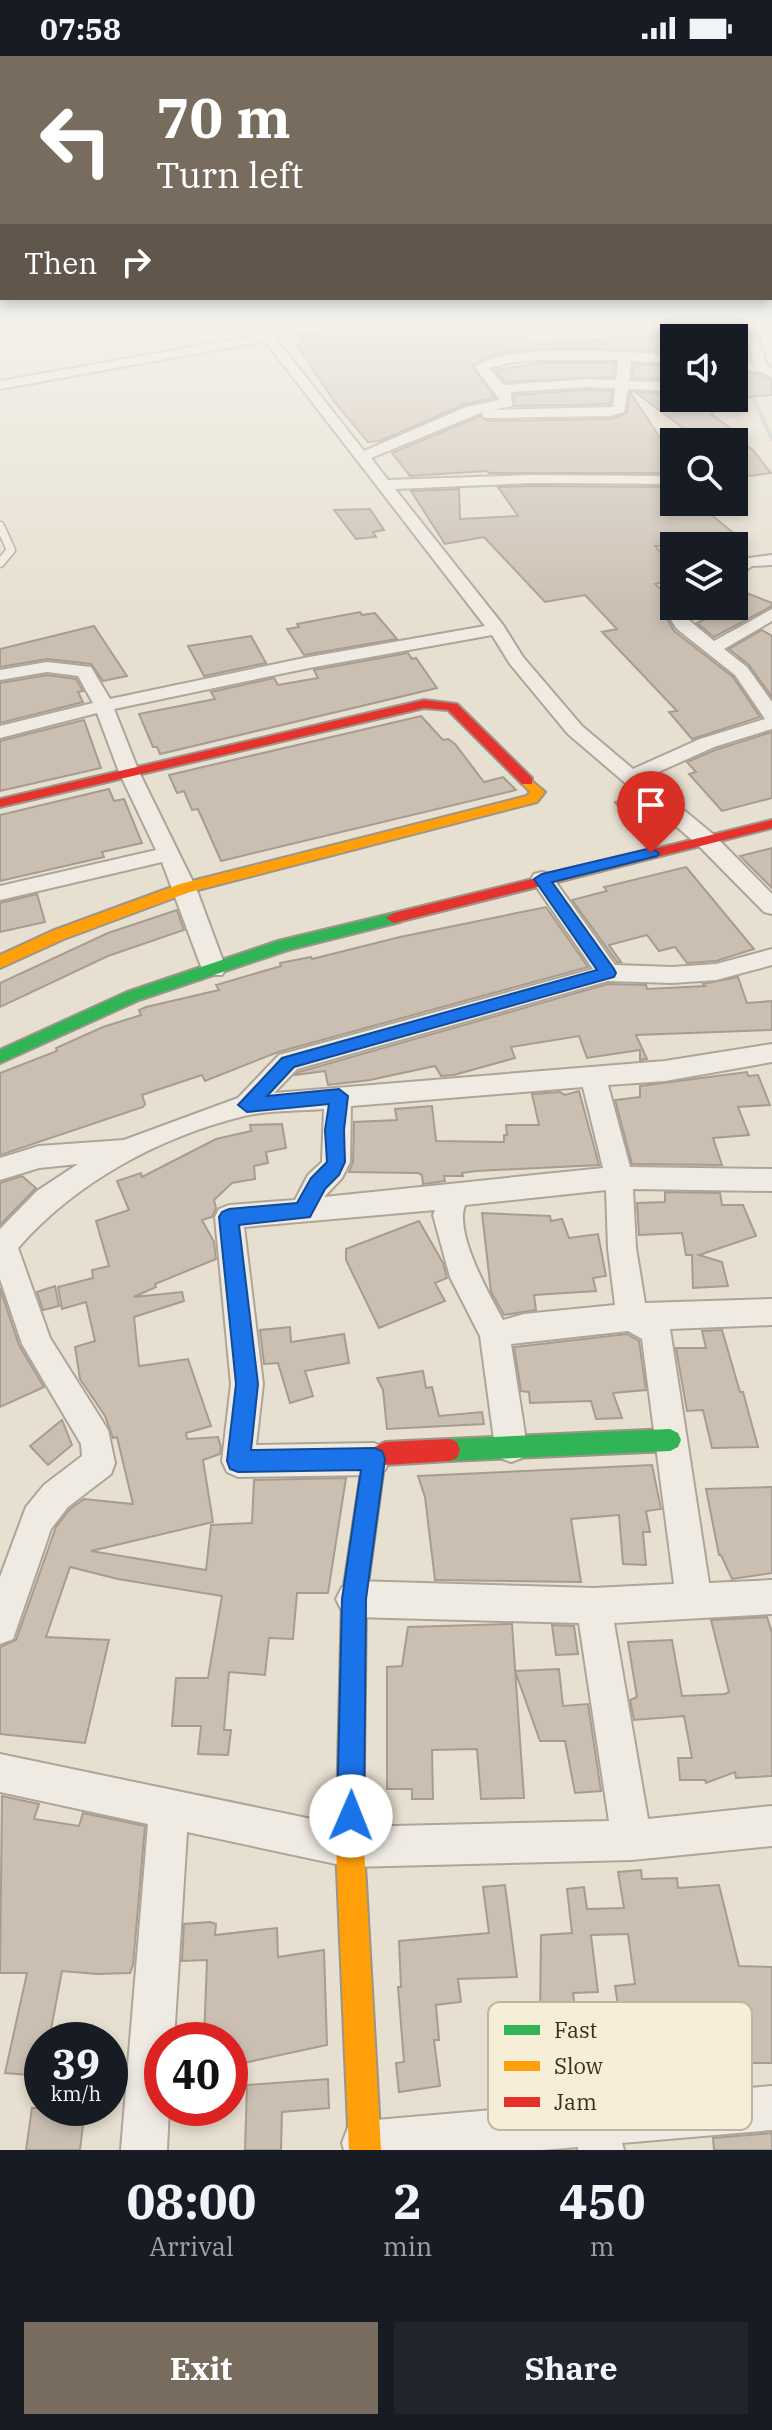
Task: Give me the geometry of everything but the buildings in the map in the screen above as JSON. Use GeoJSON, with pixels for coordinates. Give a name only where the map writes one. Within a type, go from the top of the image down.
{"type":"FeatureCollection","features":[{"type":"Feature","properties":{"kind":"street"},"geometry":{"type":"LineString","coordinates":[[333,420],[497,629],[516,660],[575,730],[706,840],[772,907]]}},
{"type":"Feature","properties":{"kind":"street"},"geometry":{"type":"LineString","coordinates":[[362,457],[447,420]]}},
{"type":"Feature","properties":{"kind":"street"},"geometry":{"type":"LineString","coordinates":[[383,485],[531,479],[660,480]]}},
{"type":"Feature","properties":{"kind":"street"},"geometry":{"type":"LineString","coordinates":[[748,562],[772,560]]}},
{"type":"Feature","properties":{"kind":"street"},"geometry":{"type":"LineString","coordinates":[[712,649],[772,614]]}},
{"type":"Feature","properties":{"kind":"street"},"geometry":{"type":"LineString","coordinates":[[680,620],[741,671],[772,715]]}},
{"type":"Feature","properties":{"kind":"street"},"geometry":{"type":"LineString","coordinates":[[0,732],[103,704],[497,629]]}},
{"type":"Feature","properties":{"kind":"street"},"geometry":{"type":"LineString","coordinates":[[0,675],[47,667],[85,671],[103,704],[129,772],[185,888],[214,969]]}},
{"type":"Feature","properties":{"kind":"street"},"geometry":{"type":"LineString","coordinates":[[749,684],[772,680]]}},
{"type":"Feature","properties":{"kind":"street"},"geometry":{"type":"LineString","coordinates":[[0,803],[424,704],[452,707],[538,792],[532,799],[185,888],[58,935],[0,962]]}},
{"type":"Feature","properties":{"kind":"street"},"geometry":{"type":"LineString","coordinates":[[631,777],[707,743],[772,723]]}},
{"type":"Feature","properties":{"kind":"street"},"geometry":{"type":"LineString","coordinates":[[0,1057],[133,996],[284,945],[772,824]]}},
{"type":"Feature","properties":{"kind":"street"},"geometry":{"type":"LineString","coordinates":[[0,893],[169,854]]}},
{"type":"Feature","properties":{"kind":"street"},"geometry":{"type":"LineString","coordinates":[[542,879],[608,973]]}},
{"type":"Feature","properties":{"kind":"street"},"geometry":{"type":"LineString","coordinates":[[247,1105],[288,1062],[608,973],[672,975],[716,972],[772,957]]}},
{"type":"Feature","properties":{"kind":"street"},"geometry":{"type":"LineString","coordinates":[[0,1626],[38,1519],[56,1496],[99,1463],[97,1441],[37,1344],[1,1247],[47,1200],[127,1149],[187,1123],[247,1105],[665,1071],[772,1053]]}},
{"type":"Feature","properties":{"kind":"street"},"geometry":{"type":"LineString","coordinates":[[593,1077],[619,1178],[622,1248],[632,1317],[656,1332],[694,1602]]}},
{"type":"Feature","properties":{"kind":"street"},"geometry":{"type":"LineString","coordinates":[[303,1211],[318,1183],[336,1162],[335,1130],[339,1096]]}},
{"type":"Feature","properties":{"kind":"street"},"geometry":{"type":"LineString","coordinates":[[0,1169],[39,1157],[127,1149]]}},
{"type":"Feature","properties":{"kind":"street"},"geometry":{"type":"LineString","coordinates":[[670,1440],[385,1453],[374,1459],[238,1461],[247,1384],[229,1217],[454,1197],[475,1191],[619,1178],[772,1180]]}},
{"type":"Feature","properties":{"kind":"street"},"geometry":{"type":"LineString","coordinates":[[454,1197],[447,1215],[465,1277],[495,1335],[511,1447]]}},
{"type":"Feature","properties":{"kind":"street"},"geometry":{"type":"LineString","coordinates":[[495,1335],[524,1327],[632,1317],[772,1312]]}},
{"type":"Feature","properties":{"kind":"street"},"geometry":{"type":"LineString","coordinates":[[374,1459],[354,1599],[350,1847],[364,2146],[599,2136],[636,2130]]}},
{"type":"Feature","properties":{"kind":"street"},"geometry":{"type":"LineString","coordinates":[[354,1599],[594,1606],[772,1597]]}},
{"type":"Feature","properties":{"kind":"street"},"geometry":{"type":"LineString","coordinates":[[594,1606],[632,1840]]}},
{"type":"Feature","properties":{"kind":"street"},"geometry":{"type":"LineString","coordinates":[[0,1773],[350,1847],[632,1840],[772,1826]]}},
{"type":"Feature","properties":{"kind":"street"},"geometry":{"type":"LineString","coordinates":[[144,2150],[169,1810]]}},
{"type":"Feature","properties":{"kind":"street"},"geometry":{"type":"LineString","coordinates":[[752,2111],[772,2108]]}},
{"type":"Feature","properties":{"kind":"lane"},"geometry":{"type":"LineString","coordinates":[[0,526],[11,550],[0,563]]}},
{"type":"Feature","properties":{"kind":"waterway"},"geometry":{"type":"LineString","coordinates":[[763,420],[772,439]]}},
{"type":"Feature","properties":{"kind":"traffic: fast"},"geometry":{"type":"LineString","coordinates":[[0,1057],[133,996],[284,945],[394,918]]}},
{"type":"Feature","properties":{"kind":"traffic: fast"},"geometry":{"type":"LineString","coordinates":[[449,1450],[670,1440]]}},
{"type":"Feature","properties":{"kind":"traffic: slow"},"geometry":{"type":"LineString","coordinates":[[0,962],[58,935],[185,888],[532,799],[538,792],[527,781]]}},
{"type":"Feature","properties":{"kind":"traffic: slow"},"geometry":{"type":"LineString","coordinates":[[351,1766],[350,1847],[365,2150]]}},
{"type":"Feature","properties":{"kind":"traffic: jam"},"geometry":{"type":"LineString","coordinates":[[0,803],[424,704],[452,707],[527,781]]}},
{"type":"Feature","properties":{"kind":"traffic: jam"},"geometry":{"type":"LineString","coordinates":[[394,918],[772,824]]}},
{"type":"Feature","properties":{"kind":"traffic: jam"},"geometry":{"type":"LineString","coordinates":[[351,1766],[354,1599],[374,1459],[385,1453],[449,1450]]}},
{"type":"Feature","properties":{"kind":"route"},"geometry":{"type":"LineString","coordinates":[[351,1816],[354,1599],[374,1459],[238,1461],[247,1384],[229,1217],[303,1211],[318,1183],[336,1162],[335,1130],[339,1096],[247,1105],[288,1062],[608,973],[542,879],[651,853]]}}]}
